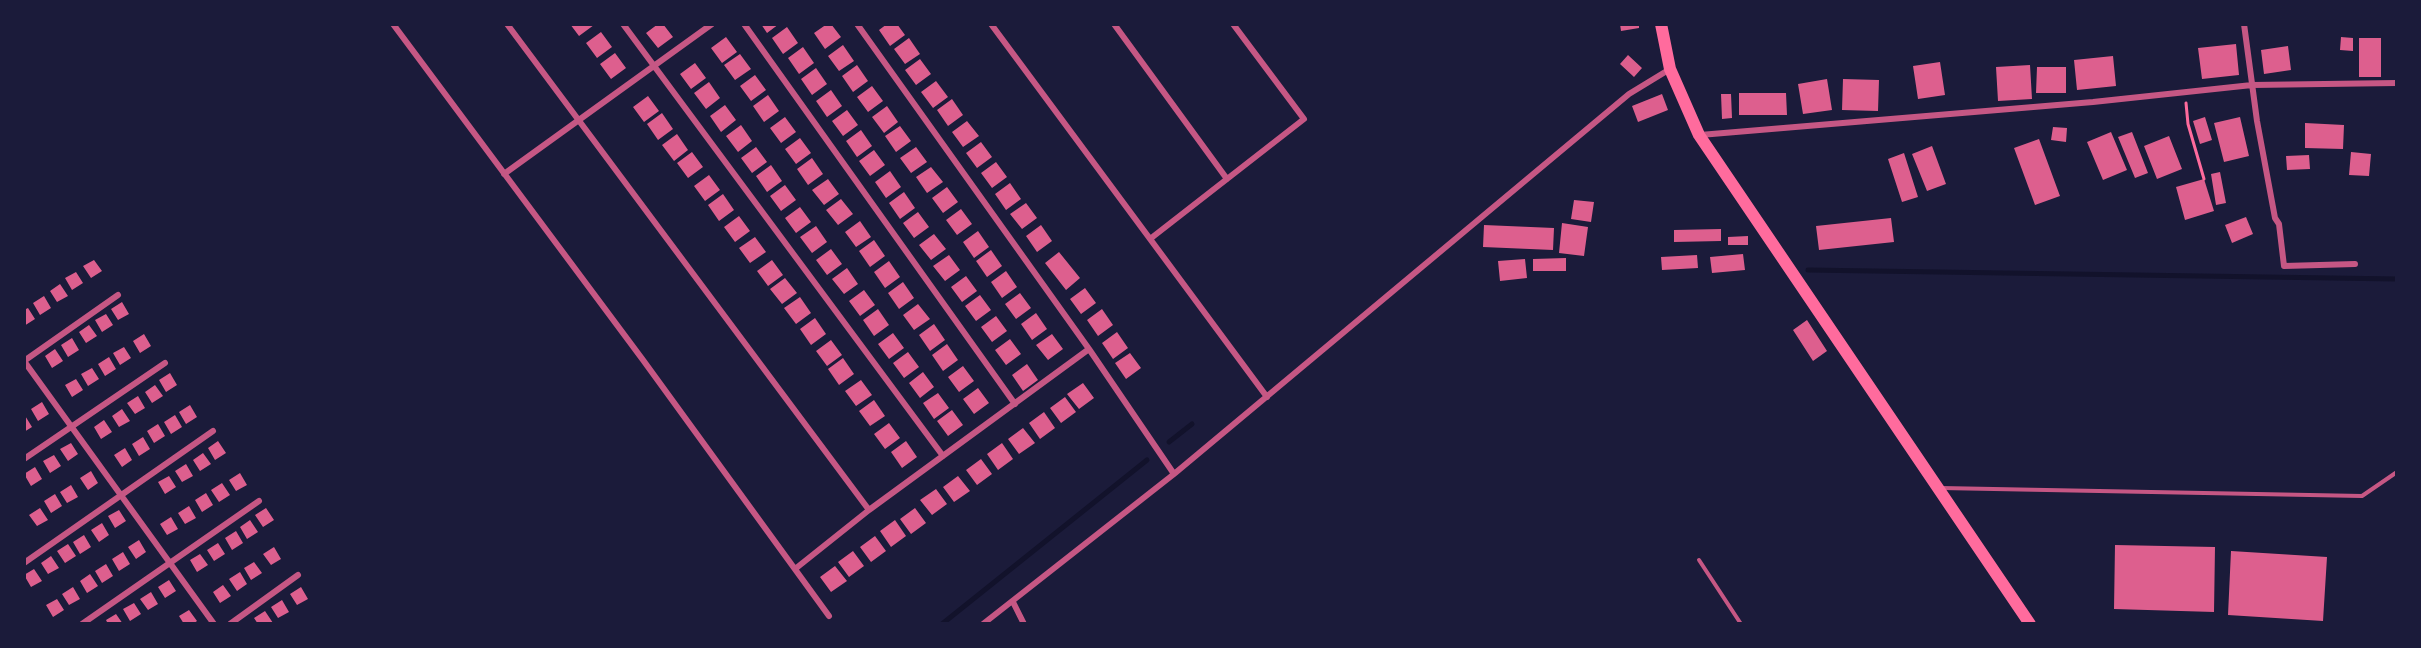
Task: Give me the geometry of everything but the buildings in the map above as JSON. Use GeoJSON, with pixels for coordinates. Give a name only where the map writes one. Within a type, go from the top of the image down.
{"type":"FeatureCollection","features":[{"type":"Feature","properties":{"kind":"main road"},"geometry":{"type":"LineString","coordinates":[[1661,24],[1670,69],[1699,135],[2030,624]]}},
{"type":"Feature","properties":{"kind":"street"},"geometry":{"type":"LineString","coordinates":[[393,24],[829,616]]}},
{"type":"Feature","properties":{"kind":"street"},"geometry":{"type":"LineString","coordinates":[[507,24],[869,510]]}},
{"type":"Feature","properties":{"kind":"street"},"geometry":{"type":"LineString","coordinates":[[623,24],[943,456]]}},
{"type":"Feature","properties":{"kind":"street"},"geometry":{"type":"LineString","coordinates":[[504,174],[712,24]]}},
{"type":"Feature","properties":{"kind":"street"},"geometry":{"type":"LineString","coordinates":[[744,24],[1015,404]]}},
{"type":"Feature","properties":{"kind":"street"},"geometry":{"type":"LineString","coordinates":[[857,24],[1089,349],[1174,474]]}},
{"type":"Feature","properties":{"kind":"street"},"geometry":{"type":"LineString","coordinates":[[992,24],[1267,397]]}},
{"type":"Feature","properties":{"kind":"street"},"geometry":{"type":"LineString","coordinates":[[1114,24],[1227,179]]}},
{"type":"Feature","properties":{"kind":"street"},"geometry":{"type":"LineString","coordinates":[[1150,238],[1304,119],[1233,24]]}},
{"type":"Feature","properties":{"kind":"street"},"geometry":{"type":"LineString","coordinates":[[2244,24],[2252,85],[2275,218],[2279,224],[2284,266],[2355,264]]}},
{"type":"Feature","properties":{"kind":"street"},"geometry":{"type":"LineString","coordinates":[[983,624],[1174,474],[1629,94],[1670,69]]}},
{"type":"Feature","properties":{"kind":"street"},"geometry":{"type":"LineString","coordinates":[[1699,135],[2252,85],[2397,83]]}},
{"type":"Feature","properties":{"kind":"street"},"geometry":{"type":"LineString","coordinates":[[118,296],[24,361],[214,624]]}},
{"type":"Feature","properties":{"kind":"street"},"geometry":{"type":"LineString","coordinates":[[795,570],[869,510],[1089,349]]}},
{"type":"Feature","properties":{"kind":"street"},"geometry":{"type":"LineString","coordinates":[[24,459],[165,363]]}},
{"type":"Feature","properties":{"kind":"street"},"geometry":{"type":"LineString","coordinates":[[24,563],[213,431]]}},
{"type":"Feature","properties":{"kind":"street"},"geometry":{"type":"LineString","coordinates":[[82,624],[259,501]]}},
{"type":"Feature","properties":{"kind":"street"},"geometry":{"type":"LineString","coordinates":[[230,624],[298,575]]}},
{"type":"Feature","properties":{"kind":"street"},"geometry":{"type":"LineString","coordinates":[[1013,602],[1024,624]]}},
{"type":"Feature","properties":{"kind":"lane"},"geometry":{"type":"LineString","coordinates":[[1937,488],[2362,496],[2397,471]]}},
{"type":"Feature","properties":{"kind":"lane"},"geometry":{"type":"LineString","coordinates":[[1699,560],[1741,624]]}},
{"type":"Feature","properties":{"kind":"path"},"geometry":{"type":"LineString","coordinates":[[2184,92],[2188,124],[2204,179]]}},
{"type":"Feature","properties":{"kind":"waterway"},"geometry":{"type":"LineString","coordinates":[[1808,270],[2397,279]]}},
{"type":"Feature","properties":{"kind":"waterway"},"geometry":{"type":"LineString","coordinates":[[1169,442],[1192,424]]}},
{"type":"Feature","properties":{"kind":"waterway"},"geometry":{"type":"LineString","coordinates":[[942,624],[1147,460]]}}]}
